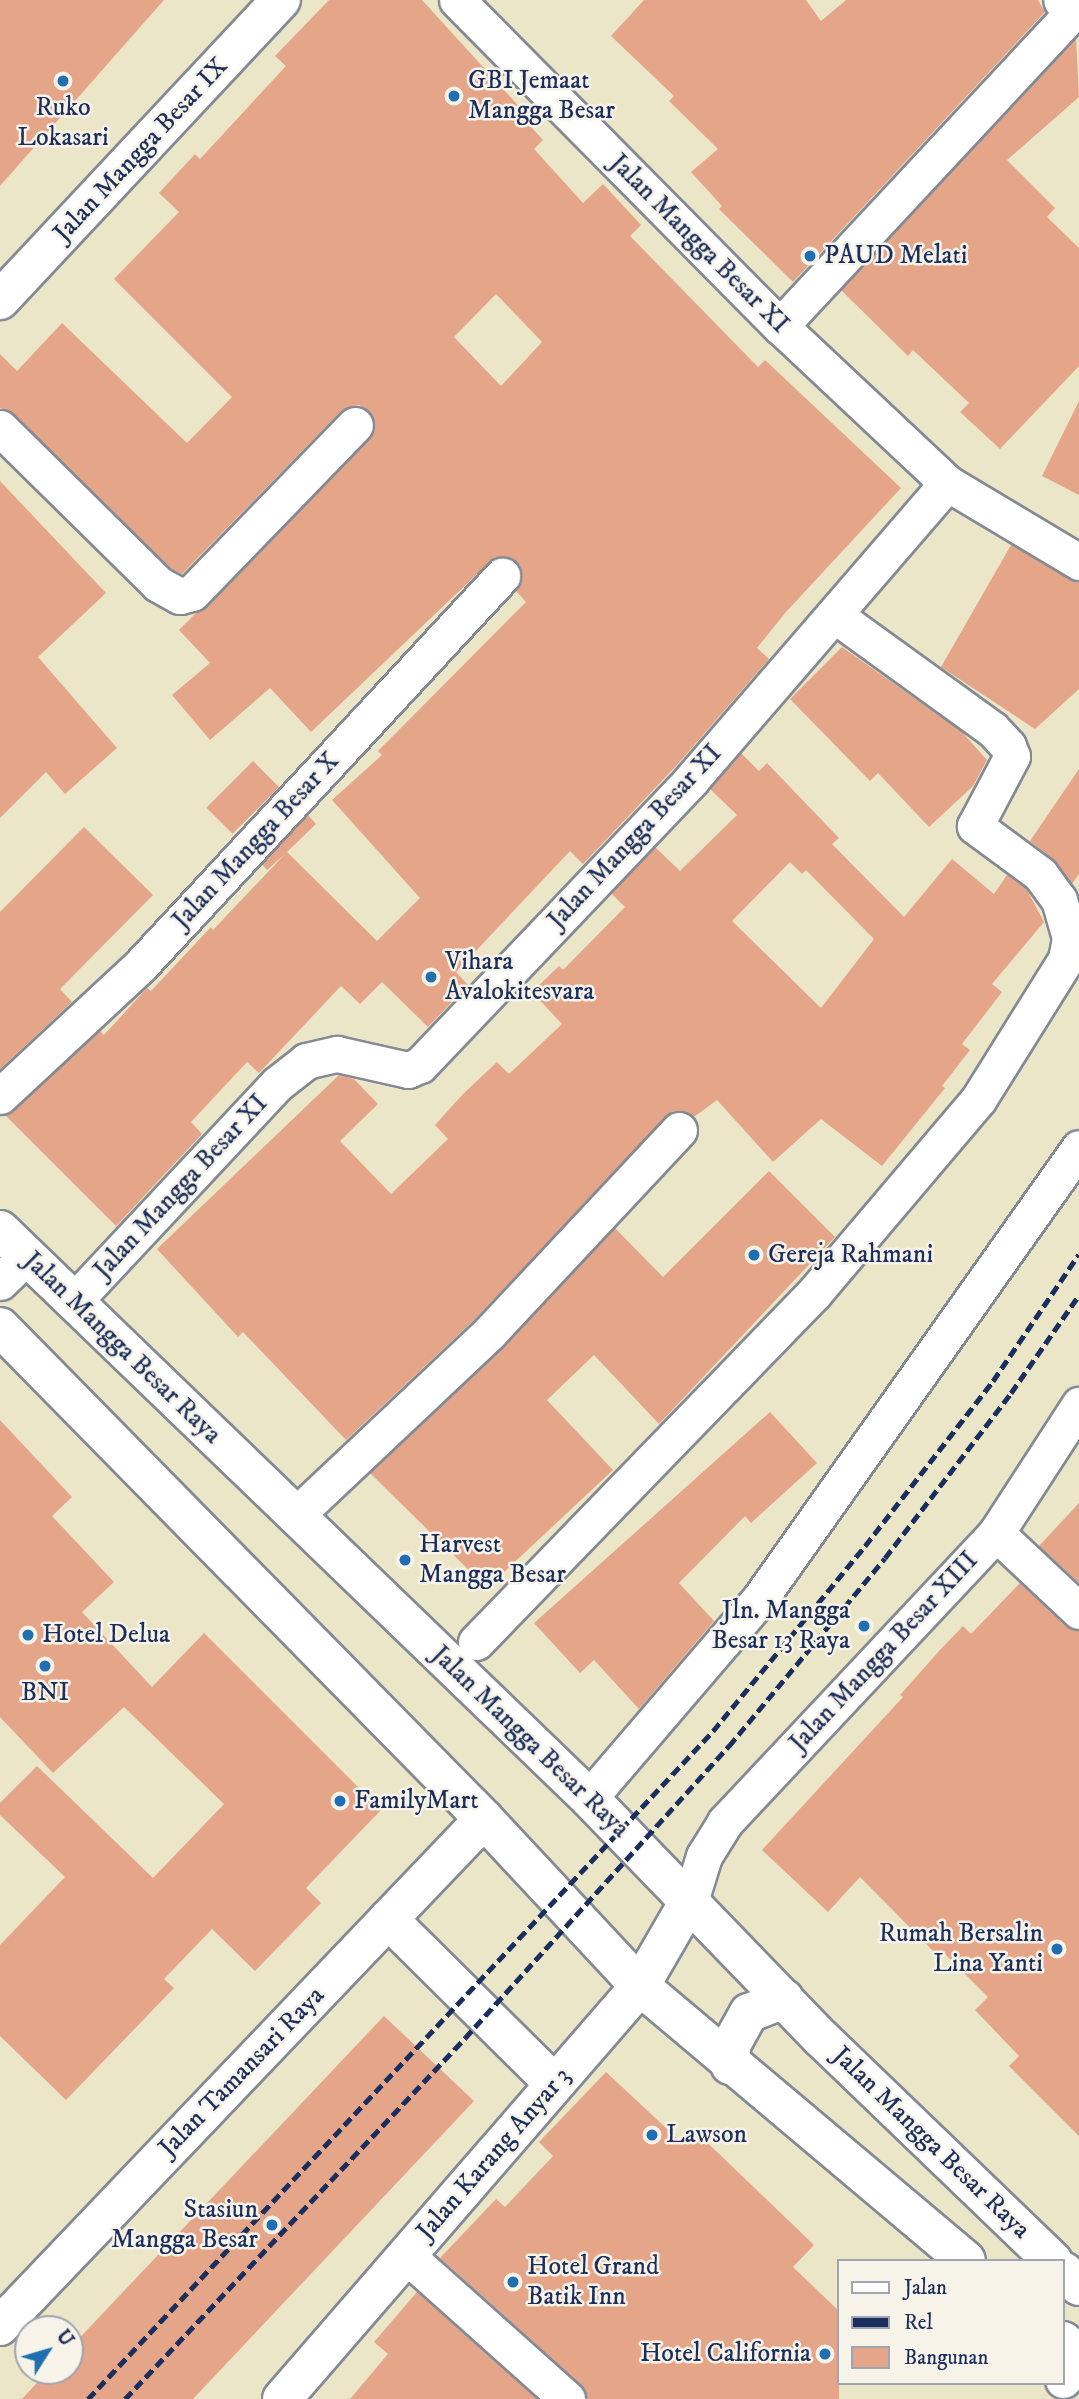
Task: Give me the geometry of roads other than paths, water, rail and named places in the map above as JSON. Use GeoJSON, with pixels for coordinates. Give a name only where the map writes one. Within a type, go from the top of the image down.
{"type":"FeatureCollection","features":[{"type":"Feature","properties":{"kind":"main road","name":"Jalan Mangga Besar IX"},"geometry":{"type":"LineString","coordinates":[[0,300],[281,0]]}},
{"type":"Feature","properties":{"kind":"main road","name":"Jalan Mangga Besar Raya"},"geometry":{"type":"LineString","coordinates":[[0,1230],[589,1798],[691,1898],[785,1998],[1051,2259]]}},
{"type":"Feature","properties":{"kind":"main road"},"geometry":{"type":"LineString","coordinates":[[0,1327],[484,1819],[640,1986],[693,2027],[730,2065],[965,2259]]}},
{"type":"Feature","properties":{"kind":"main road","name":"Jalan Tamansari Raya"},"geometry":{"type":"LineString","coordinates":[[0,2326],[484,1819]]}},
{"type":"Feature","properties":{"kind":"main road","name":"Jalan Karang Anyar 3"},"geometry":{"type":"LineString","coordinates":[[282,2399],[640,1986],[691,1898]]}},
{"type":"Feature","properties":{"kind":"main road"},"geometry":{"type":"LineString","coordinates":[[388,1919],[554,2083]]}},
{"type":"Feature","properties":{"kind":"main road"},"geometry":{"type":"LineString","coordinates":[[730,2065],[731,2045],[750,2013],[785,1998]]}},
{"type":"Feature","properties":{"kind":"main road"},"geometry":{"type":"LineString","coordinates":[[1065,2273],[1079,2286]]}},
{"type":"Feature","properties":{"kind":"main road"},"geometry":{"type":"LineString","coordinates":[[1065,2343],[1079,2354]]}},
{"type":"Feature","properties":{"kind":"street","name":"Jalan Mangga Besar XI"},"geometry":{"type":"LineString","coordinates":[[457,0],[780,326],[947,483],[1079,562]]}},
{"type":"Feature","properties":{"kind":"street"},"geometry":{"type":"LineString","coordinates":[[780,326],[1068,18],[1070,10],[1061,0]]}},
{"type":"Feature","properties":{"kind":"street"},"geometry":{"type":"LineString","coordinates":[[0,428],[158,584],[180,597],[192,593],[355,425]]}},
{"type":"Feature","properties":{"kind":"street","name":"Jalan Mangga Besar XI"},"geometry":{"type":"LineString","coordinates":[[74,1301],[277,1084],[306,1061],[337,1054],[408,1070],[420,1065],[691,780],[836,616],[947,483]]}},
{"type":"Feature","properties":{"kind":"street","name":"Jalan Mangga Besar X"},"geometry":{"type":"LineString","coordinates":[[0,1096],[139,967],[502,576]]}},
{"type":"Feature","properties":{"kind":"street"},"geometry":{"type":"LineString","coordinates":[[476,1642],[815,1292],[978,1100],[1066,959],[1070,937],[1059,900],[1040,874],[975,826],[1012,755],[1008,746],[992,729],[836,616]]}},
{"type":"Feature","properties":{"kind":"street"},"geometry":{"type":"LineString","coordinates":[[296,1515],[489,1333],[679,1130]]}},
{"type":"Feature","properties":{"kind":"street"},"geometry":{"type":"LineString","coordinates":[[589,1798],[761,1597],[1079,1148]]}},
{"type":"Feature","properties":{"kind":"street"},"geometry":{"type":"LineString","coordinates":[[0,1282],[27,1256]]}},
{"type":"Feature","properties":{"kind":"street","name":"Jalan Mangga Besar XIII"},"geometry":{"type":"LineString","coordinates":[[691,1898],[704,1856],[725,1822],[996,1533],[1079,1405]]}},
{"type":"Feature","properties":{"kind":"street"},"geometry":{"type":"LineString","coordinates":[[996,1533],[1079,1611]]}},
{"type":"Feature","properties":{"kind":"street"},"geometry":{"type":"LineString","coordinates":[[406,2255],[567,2399]]}},
{"type":"Feature","properties":{"kind":"street"},"geometry":{"type":"LineString","coordinates":[[1065,2379],[1079,2364]]}},
{"type":"Feature","properties":{"kind":"street"},"geometry":{"type":"LineString","coordinates":[[1045,2399],[1059,2385]]}},
{"type":"Feature","properties":{"kind":"railway"},"geometry":{"type":"LineString","coordinates":[[88,2399],[713,1731],[865,1546],[993,1381],[1079,1254]]}},
{"type":"Feature","properties":{"kind":"railway"},"geometry":{"type":"LineString","coordinates":[[125,2399],[465,2038],[729,1746],[885,1558],[1011,1393],[1079,1295]]}},
{"type":"Feature","properties":{"kind":"place","name":"Ruko Lokasari"},"geometry":{"type":"Point","coordinates":[63,81]}},
{"type":"Feature","properties":{"kind":"place","name":"GBI Jemaat Mangga Besar"},"geometry":{"type":"Point","coordinates":[454,96]}},
{"type":"Feature","properties":{"kind":"place","name":"PAUD Melati"},"geometry":{"type":"Point","coordinates":[810,256]}},
{"type":"Feature","properties":{"kind":"place","name":"Vihara Avalokitesvara"},"geometry":{"type":"Point","coordinates":[431,977]}},
{"type":"Feature","properties":{"kind":"place","name":"Gereja Rahmani"},"geometry":{"type":"Point","coordinates":[754,1255]}},
{"type":"Feature","properties":{"kind":"place","name":"Harvest Mangga Besar"},"geometry":{"type":"Point","coordinates":[405,1560]}},
{"type":"Feature","properties":{"kind":"place","name":"Jln. Mangga Besar 13 Raya"},"geometry":{"type":"Point","coordinates":[864,1626]}},
{"type":"Feature","properties":{"kind":"place","name":"Hotel Delua"},"geometry":{"type":"Point","coordinates":[28,1635]}},
{"type":"Feature","properties":{"kind":"place","name":"BNI"},"geometry":{"type":"Point","coordinates":[45,1666]}},
{"type":"Feature","properties":{"kind":"place","name":"FamilyMart"},"geometry":{"type":"Point","coordinates":[340,1801]}},
{"type":"Feature","properties":{"kind":"place","name":"Rumah Bersalin Lina Yanti"},"geometry":{"type":"Point","coordinates":[1057,1949]}},
{"type":"Feature","properties":{"kind":"place","name":"Lawson"},"geometry":{"type":"Point","coordinates":[652,2135]}},
{"type":"Feature","properties":{"kind":"place","name":"Stasiun Mangga Besar"},"geometry":{"type":"Point","coordinates":[272,2225]}},
{"type":"Feature","properties":{"kind":"place","name":"Hotel Grand Batik Inn"},"geometry":{"type":"Point","coordinates":[513,2282]}},
{"type":"Feature","properties":{"kind":"place","name":"Hotel California"},"geometry":{"type":"Point","coordinates":[825,2354]}}]}
